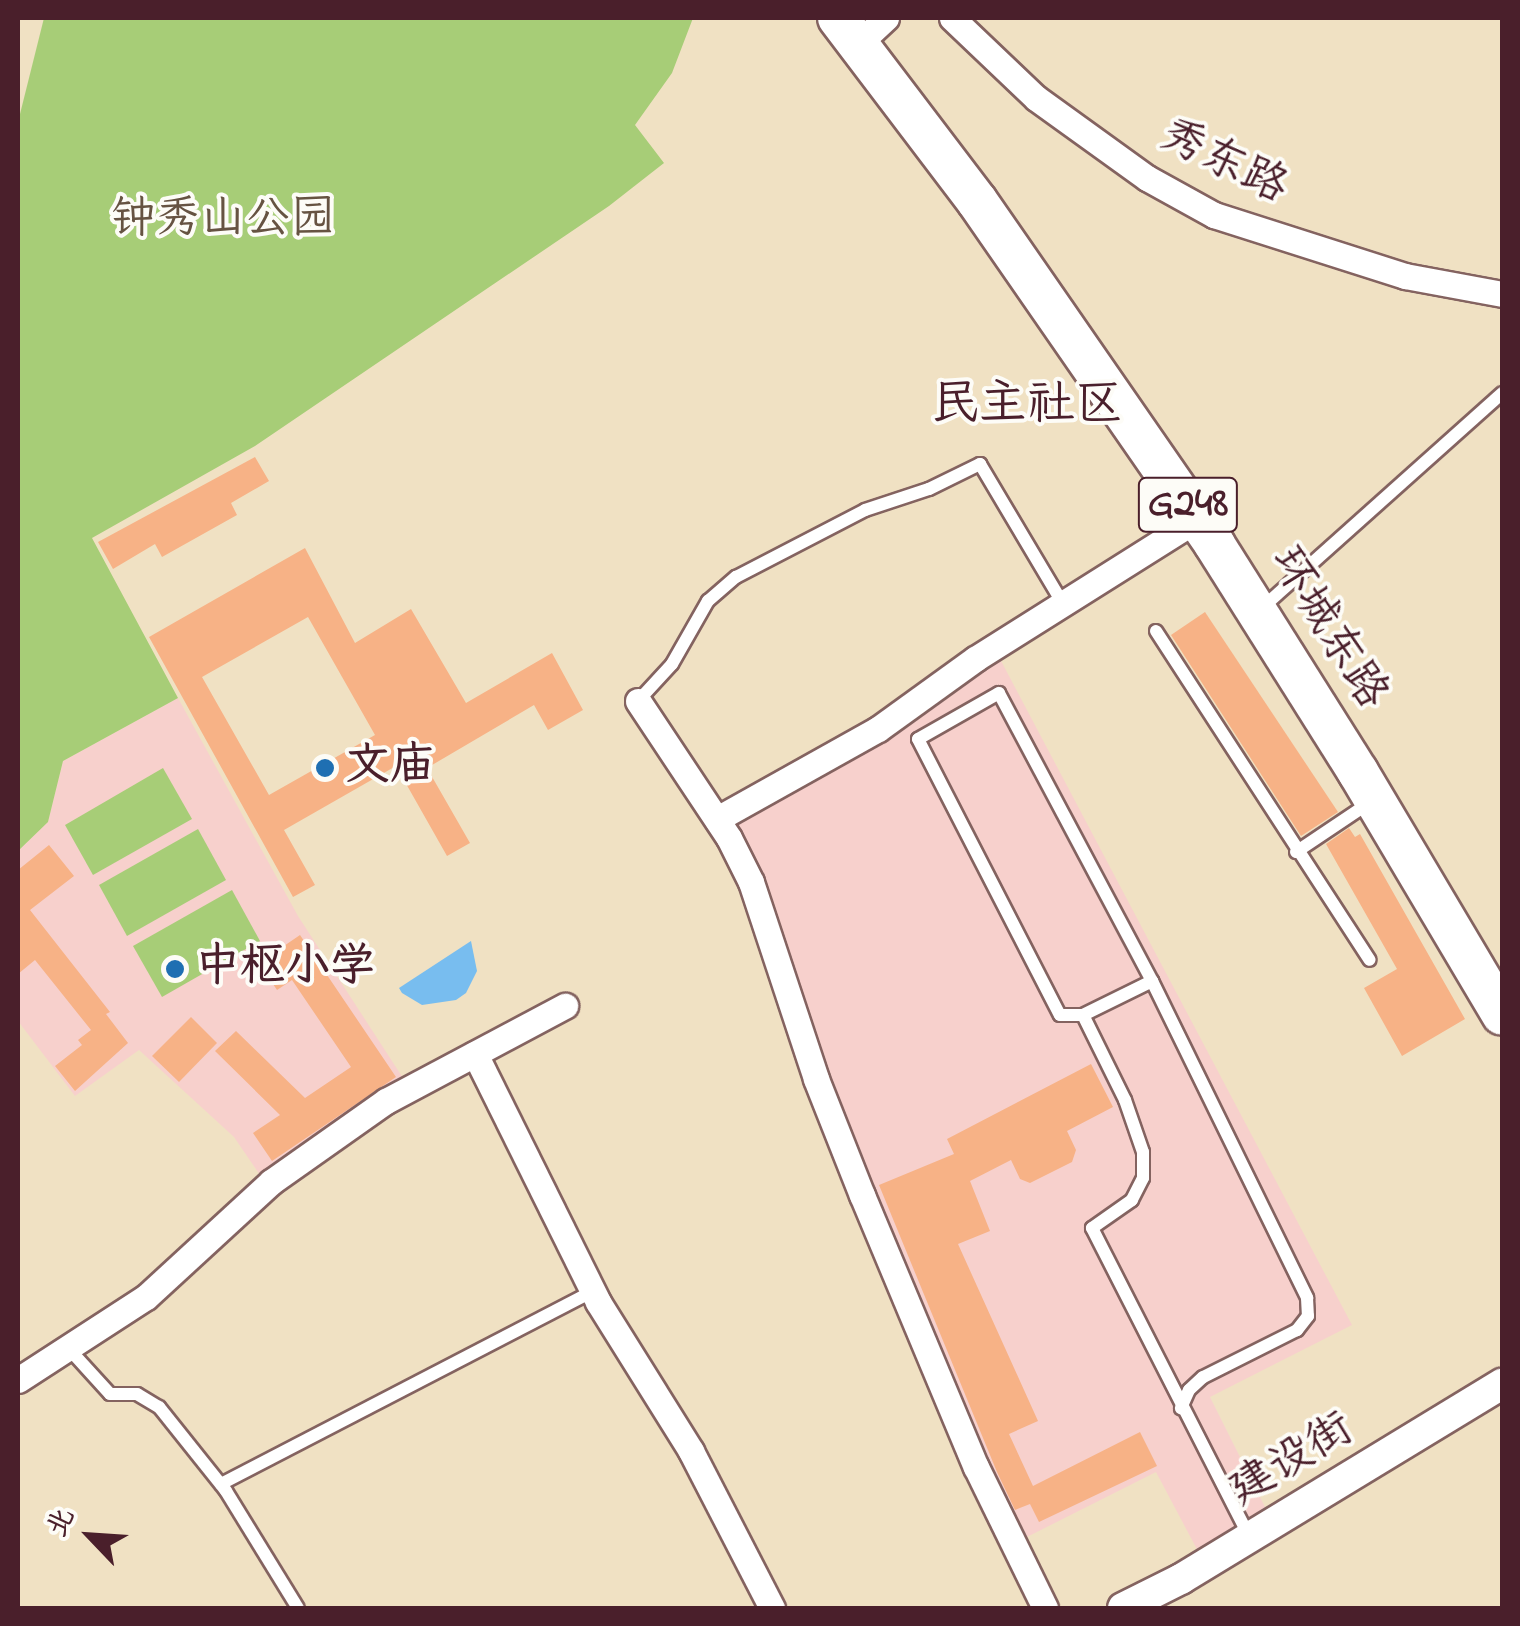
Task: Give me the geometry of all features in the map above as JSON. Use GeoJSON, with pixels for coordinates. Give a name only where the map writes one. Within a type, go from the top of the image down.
{"type":"FeatureCollection","features":[{"type":"Feature","properties":{"kind":"highway","name":"环城东路"},"geometry":{"type":"LineString","coordinates":[[861,26],[1197,518],[1375,800],[1502,1015]]}},
{"type":"Feature","properties":{"kind":"street","name":"秀东路"},"geometry":{"type":"LineString","coordinates":[[952,18],[1036,98],[1147,178],[1198,207],[1249,230],[1405,276],[1502,294]]}},
{"type":"Feature","properties":{"kind":"street"},"geometry":{"type":"LineString","coordinates":[[716,819],[878,729],[974,659],[1197,518]]}},
{"type":"Feature","properties":{"kind":"street"},"geometry":{"type":"LineString","coordinates":[[638,701],[716,819],[751,882],[816,1079],[918,1332],[976,1468],[1045,1608]]}},
{"type":"Feature","properties":{"kind":"street"},"geometry":{"type":"LineString","coordinates":[[18,1380],[70,1350],[146,1297],[272,1182],[319,1146],[386,1101],[565,1006]]}},
{"type":"Feature","properties":{"kind":"street"},"geometry":{"type":"LineString","coordinates":[[475,1054],[593,1291],[699,1466],[772,1608]]}},
{"type":"Feature","properties":{"kind":"street","name":"建设街"},"geometry":{"type":"LineString","coordinates":[[1122,1608],[1250,1538],[1502,1384]]}},
{"type":"Feature","properties":{"kind":"lane"},"geometry":{"type":"LineString","coordinates":[[1257,612],[1502,393]]}},
{"type":"Feature","properties":{"kind":"lane"},"geometry":{"type":"LineString","coordinates":[[638,701],[672,664],[708,602],[736,577],[865,510],[929,489],[980,464],[1064,604]]}},
{"type":"Feature","properties":{"kind":"lane"},"geometry":{"type":"LineString","coordinates":[[1156,632],[1370,960]]}},
{"type":"Feature","properties":{"kind":"lane"},"geometry":{"type":"LineString","coordinates":[[1152,981],[1083,1015],[1060,1015],[918,738],[999,692],[1152,981],[1309,1306],[1308,1316],[1297,1330],[1203,1377],[1189,1390],[1181,1408]]}},
{"type":"Feature","properties":{"kind":"lane"},"geometry":{"type":"LineString","coordinates":[[1296,852],[1375,800]]}},
{"type":"Feature","properties":{"kind":"lane"},"geometry":{"type":"LineString","coordinates":[[1083,1015],[1125,1100],[1142,1152],[1143,1178],[1132,1200],[1092,1228],[1250,1538]]}},
{"type":"Feature","properties":{"kind":"lane"},"geometry":{"type":"LineString","coordinates":[[221,1484],[593,1291]]}},
{"type":"Feature","properties":{"kind":"lane"},"geometry":{"type":"LineString","coordinates":[[70,1350],[110,1394],[136,1394],[159,1407],[221,1484],[298,1608]]}},
{"type":"Feature","properties":{"kind":"shaded area"},"geometry":{"type":"Polygon","coordinates":[[[999,657],[1352,1325],[1210,1397],[1269,1515],[1200,1555],[1156,1472],[1019,1541],[842,1130],[726,820],[999,657]]]}},
{"type":"Feature","properties":{"kind":"shaded area","name":"中枢小学"},"geometry":{"type":"Polygon","coordinates":[[[178,698],[298,916],[403,1078],[260,1175],[234,1137],[139,1050],[75,1096],[18,1021],[18,851],[48,822],[63,761],[178,698]]]}},
{"type":"Feature","properties":{"kind":"green space","name":"钟秀山公园"},"geometry":{"type":"Polygon","coordinates":[[[44,18],[693,18],[672,73],[635,125],[664,163],[609,206],[255,446],[92,538],[178,698],[63,761],[48,822],[18,851],[18,122],[44,18]]]}},
{"type":"Feature","properties":{"kind":"green space"},"geometry":{"type":"Polygon","coordinates":[[[163,768],[192,819],[93,875],[65,825],[163,768]]]}},
{"type":"Feature","properties":{"kind":"green space"},"geometry":{"type":"Polygon","coordinates":[[[198,829],[226,880],[127,936],[99,885],[198,829]]]}},
{"type":"Feature","properties":{"kind":"green space"},"geometry":{"type":"Polygon","coordinates":[[[232,890],[260,941],[162,997],[133,946],[232,890]]]}},
{"type":"Feature","properties":{"kind":"water"},"geometry":{"type":"Polygon","coordinates":[[[471,941],[477,971],[466,993],[456,1000],[422,1005],[402,993],[399,988],[471,941]]]}},
{"type":"Feature","properties":{"kind":"building"},"geometry":{"type":"Polygon","coordinates":[[[255,457],[269,481],[231,503],[237,515],[162,557],[155,544],[113,569],[98,542],[255,457]]]}},
{"type":"Feature","properties":{"kind":"building"},"geometry":{"type":"Polygon","coordinates":[[[305,548],[355,643],[411,609],[466,703],[552,653],[583,710],[548,730],[534,705],[427,768],[470,843],[447,856],[396,766],[284,830],[315,885],[293,897],[149,637],[305,548]],[[308,617],[202,677],[269,795],[375,735],[308,617]]]}},
{"type":"Feature","properties":{"kind":"building"},"geometry":{"type":"Polygon","coordinates":[[[1205,612],[1338,812],[1301,836],[1171,635],[1205,612]]]}},
{"type":"Feature","properties":{"kind":"building"},"geometry":{"type":"Polygon","coordinates":[[[1349,828],[1355,837],[1360,834],[1465,1019],[1402,1056],[1364,988],[1397,969],[1326,844],[1349,828]]]}},
{"type":"Feature","properties":{"kind":"building"},"geometry":{"type":"Polygon","coordinates":[[[49,845],[74,876],[30,910],[110,1012],[106,1014],[128,1043],[75,1091],[55,1066],[82,1045],[78,1040],[91,1030],[35,960],[18,974],[18,870],[49,845]]]}},
{"type":"Feature","properties":{"kind":"building"},"geometry":{"type":"Polygon","coordinates":[[[300,935],[396,1077],[272,1161],[253,1133],[280,1115],[215,1051],[236,1031],[305,1098],[351,1067],[292,980],[277,990],[259,963],[300,935]]]}},
{"type":"Feature","properties":{"kind":"building"},"geometry":{"type":"Polygon","coordinates":[[[191,1017],[217,1043],[179,1082],[152,1056],[191,1017]]]}},
{"type":"Feature","properties":{"kind":"building"},"geometry":{"type":"Polygon","coordinates":[[[1091,1064],[1113,1107],[1067,1131],[1076,1150],[1072,1162],[1030,1183],[1020,1179],[1011,1160],[970,1181],[990,1231],[958,1244],[1038,1421],[1009,1434],[1033,1486],[1140,1432],[1157,1466],[1039,1522],[1030,1504],[1015,1510],[879,1185],[954,1154],[947,1139],[1091,1064]]]}},
{"type":"Feature","properties":{"kind":"place","name":"文庙"},"geometry":{"type":"Point","coordinates":[325,768]}},
{"type":"Feature","properties":{"kind":"place","name":"中枢小学"},"geometry":{"type":"Point","coordinates":[175,969]}},
{"type":"Feature","properties":{"kind":"district","name":"民主社区"},"geometry":{"type":"Point","coordinates":[1027,407]}}]}
